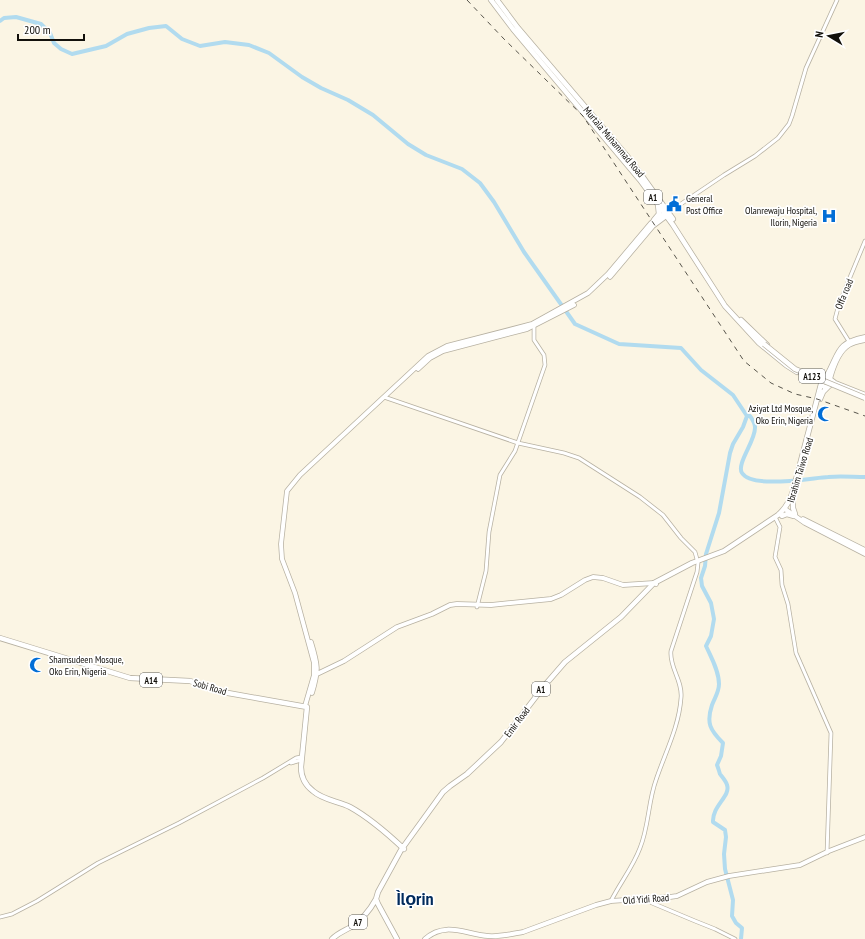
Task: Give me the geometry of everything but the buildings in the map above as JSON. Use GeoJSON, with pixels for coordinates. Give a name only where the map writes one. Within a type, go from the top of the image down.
{"type":"FeatureCollection","features":[{"type":"Feature","properties":{"kind":"highway","name":"Murtala Muhammad Road"},"geometry":{"type":"LineString","coordinates":[[491,0],[668,213]]}},
{"type":"Feature","properties":{"kind":"highway","name":"Murtala Muhammad Road"},"geometry":{"type":"LineString","coordinates":[[497,0],[518,28],[632,162],[668,213],[722,298],[744,325],[792,367],[822,380]]}},
{"type":"Feature","properties":{"kind":"highway"},"geometry":{"type":"LineString","coordinates":[[654,220],[659,212],[656,200]]}},
{"type":"Feature","properties":{"kind":"highway","name":"A123"},"geometry":{"type":"LineString","coordinates":[[744,325],[784,360],[796,368],[865,397]]}},
{"type":"Feature","properties":{"kind":"highway","name":"A123"},"geometry":{"type":"LineString","coordinates":[[831,379],[835,384],[865,397]]}},
{"type":"Feature","properties":{"kind":"highway","name":"A1"},"geometry":{"type":"LineString","coordinates":[[831,379],[831,384],[828,387],[824,387],[822,380],[831,379]]}},
{"type":"Feature","properties":{"kind":"highway","name":"Ibrahim Taiwo Road"},"geometry":{"type":"LineString","coordinates":[[798,477],[822,380]]}},
{"type":"Feature","properties":{"kind":"highway","name":"A123"},"geometry":{"type":"LineString","coordinates":[[828,387],[833,386],[865,397]]}},
{"type":"Feature","properties":{"kind":"highway","name":"Ibrahim Taiwo Road"},"geometry":{"type":"LineString","coordinates":[[786,509],[794,491],[820,400],[823,392],[828,387]]}},
{"type":"Feature","properties":{"kind":"highway","name":"Ibrahim Taiwo Road"},"geometry":{"type":"LineString","coordinates":[[786,509],[793,500],[794,491]]}},
{"type":"Feature","properties":{"kind":"highway"},"geometry":{"type":"LineString","coordinates":[[782,516],[787,514],[794,515],[793,500]]}},
{"type":"Feature","properties":{"kind":"highway","name":"Emir Road"},"geometry":{"type":"LineString","coordinates":[[776,518],[782,516],[786,509]]}},
{"type":"Feature","properties":{"kind":"highway","name":"Emir Road"},"geometry":{"type":"LineString","coordinates":[[398,937],[376,899],[381,885],[403,850],[447,792],[506,740],[563,668],[625,615],[653,585],[698,562],[725,553],[776,518],[786,509]]}},
{"type":"Feature","properties":{"kind":"highway","name":"Sobi Road"},"geometry":{"type":"LineString","coordinates":[[0,638],[130,678],[190,681],[228,693],[306,706]]}},
{"type":"Feature","properties":{"kind":"highway"},"geometry":{"type":"LineString","coordinates":[[306,706],[300,759],[302,775],[306,784],[318,795],[344,804],[360,813],[373,822],[403,850]]}},
{"type":"Feature","properties":{"kind":"highway","name":"Emir Road"},"geometry":{"type":"LineString","coordinates":[[398,937],[380,905],[379,898],[382,888],[403,850]]}},
{"type":"Feature","properties":{"kind":"highway","name":"A7"},"geometry":{"type":"LineString","coordinates":[[333,939],[338,933],[361,920],[376,899]]}},
{"type":"Feature","properties":{"kind":"highway","name":"A7"},"geometry":{"type":"LineString","coordinates":[[333,939],[358,924],[378,904]]}},
{"type":"Feature","properties":{"kind":"main road"},"geometry":{"type":"LineString","coordinates":[[567,307],[592,291],[604,280],[654,220],[668,213]]}},
{"type":"Feature","properties":{"kind":"main road"},"geometry":{"type":"LineString","coordinates":[[306,706],[315,677],[317,660],[299,597],[284,557],[283,542],[290,489],[317,461],[436,354],[448,349],[500,337],[534,325],[600,288],[651,228],[668,213]]}},
{"type":"Feature","properties":{"kind":"main road"},"geometry":{"type":"LineString","coordinates":[[822,380],[828,373],[842,346],[865,337]]}},
{"type":"Feature","properties":{"kind":"main road"},"geometry":{"type":"LineString","coordinates":[[831,379],[842,353],[850,342],[865,340]]}},
{"type":"Feature","properties":{"kind":"main road","name":"Ibrahim Taiwo Road"},"geometry":{"type":"LineString","coordinates":[[786,509],[794,515],[865,554]]}},
{"type":"Feature","properties":{"kind":"main road","name":"Ibrahim Taiwo Road"},"geometry":{"type":"LineString","coordinates":[[794,515],[865,550]]}},
{"type":"Feature","properties":{"kind":"main road"},"geometry":{"type":"LineString","coordinates":[[315,677],[344,661],[397,626],[453,604],[478,606],[551,599],[593,577],[603,578],[623,585],[653,585]]}},
{"type":"Feature","properties":{"kind":"main road","name":"Old Yidi Road"},"geometry":{"type":"LineString","coordinates":[[425,939],[433,932],[442,929],[452,929],[489,936],[523,932],[596,905],[611,901],[677,896],[707,882],[727,876],[800,865],[827,852],[865,837]]}},
{"type":"Feature","properties":{"kind":"street"},"geometry":{"type":"LineString","coordinates":[[668,213],[724,175],[756,156],[778,138],[789,124],[806,68],[837,0]]}},
{"type":"Feature","properties":{"kind":"street","name":"Offa road"},"geometry":{"type":"LineString","coordinates":[[850,342],[835,319],[839,304],[865,241]]}},
{"type":"Feature","properties":{"kind":"street"},"geometry":{"type":"LineString","coordinates":[[478,606],[485,576],[488,532],[500,475],[518,443],[545,365],[544,355],[534,340],[534,325]]}},
{"type":"Feature","properties":{"kind":"street"},"geometry":{"type":"LineString","coordinates":[[386,398],[518,443],[564,453],[579,458],[630,490],[663,515],[681,538],[692,548],[698,562],[696,576],[671,651],[671,658],[680,682],[680,706],[672,738],[654,787],[647,826],[640,849],[635,861],[611,901]]}},
{"type":"Feature","properties":{"kind":"street"},"geometry":{"type":"LineString","coordinates":[[776,518],[780,527],[775,557],[780,570],[782,585],[788,604],[796,653],[831,733],[827,852]]}},
{"type":"Feature","properties":{"kind":"street"},"geometry":{"type":"LineString","coordinates":[[0,917],[12,914],[37,901],[98,863],[179,823],[289,763],[300,759]]}},
{"type":"Feature","properties":{"kind":"street"},"geometry":{"type":"LineString","coordinates":[[647,899],[652,903],[695,922],[716,929],[735,939]]}},
{"type":"Feature","properties":{"kind":"waterway"},"geometry":{"type":"LineString","coordinates":[[0,21],[4,18],[16,17],[41,24],[50,33],[54,43],[61,49],[72,54],[106,46],[127,34],[149,28],[166,26],[182,39],[200,46],[225,42],[249,45],[269,53],[302,77],[321,88],[348,100],[373,115],[408,144],[426,155],[462,169],[480,183],[494,202],[524,252],[575,324],[619,344],[681,348],[701,370],[733,395],[747,416],[750,416],[753,421],[755,426],[753,438],[741,469],[742,473],[748,478],[757,481],[769,482],[833,477],[865,477]]}},
{"type":"Feature","properties":{"kind":"waterway"},"geometry":{"type":"LineString","coordinates":[[741,939],[742,928],[736,923],[732,916],[733,900],[725,869],[725,830],[713,822],[715,811],[728,789],[717,765],[721,756],[723,743],[712,730],[709,722],[710,711],[718,692],[719,679],[706,646],[711,636],[714,619],[711,603],[702,586],[701,578],[705,566],[706,554],[719,513],[730,453],[747,416]]}},
{"type":"Feature","properties":{"kind":"railway"},"geometry":{"type":"LineString","coordinates":[[467,0],[504,39],[583,116],[744,361],[771,383],[795,394],[817,399],[865,416]]}},
{"type":"Feature","properties":{"kind":"place","name":"General Post Office"},"geometry":{"type":"Point","coordinates":[674,204]}},
{"type":"Feature","properties":{"kind":"place","name":"Olanrewaju Hospital, Ilorin, Nigeria"},"geometry":{"type":"Point","coordinates":[829,216]}},
{"type":"Feature","properties":{"kind":"place","name":"Aziyat Ltd Mosque, Oko Erin, Nigeria"},"geometry":{"type":"Point","coordinates":[825,414]}},
{"type":"Feature","properties":{"kind":"place","name":"Shamsudeen Mosque, Oko Erin, Nigeria"},"geometry":{"type":"Point","coordinates":[37,665]}},
{"type":"Feature","properties":{"kind":"district","name":"Ìlọrin"},"geometry":{"type":"Point","coordinates":[415,898]}}]}
